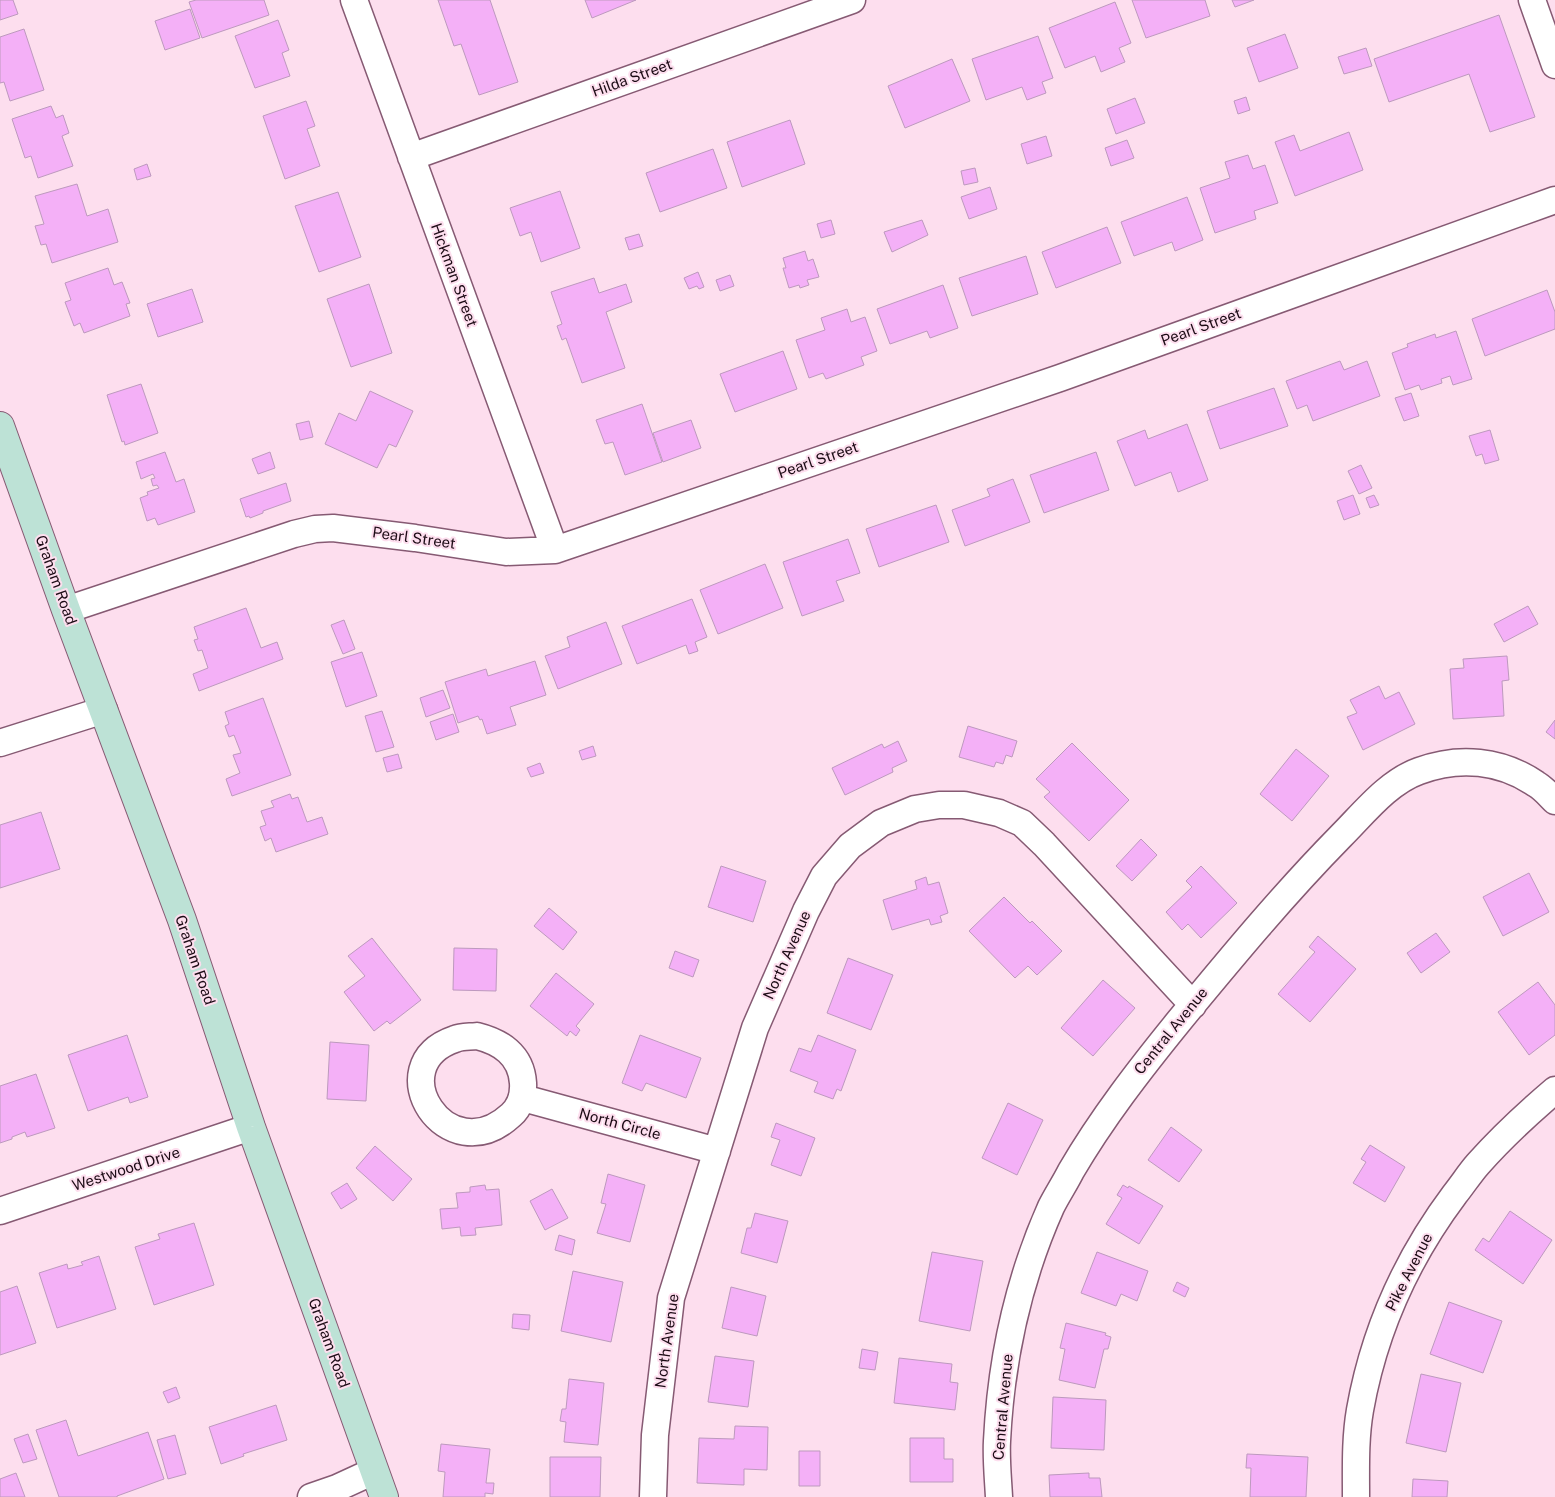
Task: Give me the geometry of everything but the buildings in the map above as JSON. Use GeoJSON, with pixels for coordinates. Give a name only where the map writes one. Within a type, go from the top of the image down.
{"type":"FeatureCollection","features":[{"type":"Feature","properties":{"kind":"main road","name":"Graham Road"},"geometry":{"type":"LineString","coordinates":[[0,426],[66,610],[182,920],[251,1127],[384,1497]]}},
{"type":"Feature","properties":{"kind":"street","name":"Hickman Street"},"geometry":{"type":"LineString","coordinates":[[354,0],[555,550]]}},
{"type":"Feature","properties":{"kind":"street","name":"Hilda Street"},"geometry":{"type":"LineString","coordinates":[[411,157],[852,0]]}},
{"type":"Feature","properties":{"kind":"street"},"geometry":{"type":"LineString","coordinates":[[1532,0],[1555,65]]}},
{"type":"Feature","properties":{"kind":"street","name":"Pearl Street"},"geometry":{"type":"LineString","coordinates":[[66,610],[294,534],[315,529],[333,528],[506,552],[555,550],[1060,378],[1555,200]]}},
{"type":"Feature","properties":{"kind":"street"},"geometry":{"type":"LineString","coordinates":[[0,743],[104,710]]}},
{"type":"Feature","properties":{"kind":"street","name":"Central Avenue"},"geometry":{"type":"LineString","coordinates":[[999,1497],[997,1442],[1002,1376],[1010,1332],[1027,1267],[1052,1205],[1083,1152],[1135,1076],[1240,947],[1312,866],[1389,788],[1416,771],[1447,762],[1479,762],[1510,769],[1538,784],[1555,801]]}},
{"type":"Feature","properties":{"kind":"street","name":"North Avenue"},"geometry":{"type":"LineString","coordinates":[[653,1497],[655,1435],[671,1298],[755,1028],[806,911],[824,876],[850,846],[881,823],[915,809],[939,805],[964,805],[999,813],[1022,823],[1193,1004]]}},
{"type":"Feature","properties":{"kind":"street","name":"Pike Avenue"},"geometry":{"type":"LineString","coordinates":[[1356,1497],[1356,1453],[1360,1412],[1368,1372],[1387,1313],[1404,1275],[1437,1218],[1477,1165],[1523,1118],[1555,1090]]}},
{"type":"Feature","properties":{"kind":"street","name":"North Circle"},"geometry":{"type":"LineString","coordinates":[[523,1098],[717,1151]]}},
{"type":"Feature","properties":{"kind":"street","name":"Westwood Drive"},"geometry":{"type":"LineString","coordinates":[[0,1211],[251,1127]]}},
{"type":"Feature","properties":{"kind":"street"},"geometry":{"type":"LineString","coordinates":[[311,1497],[338,1488],[374,1471]]}}]}
